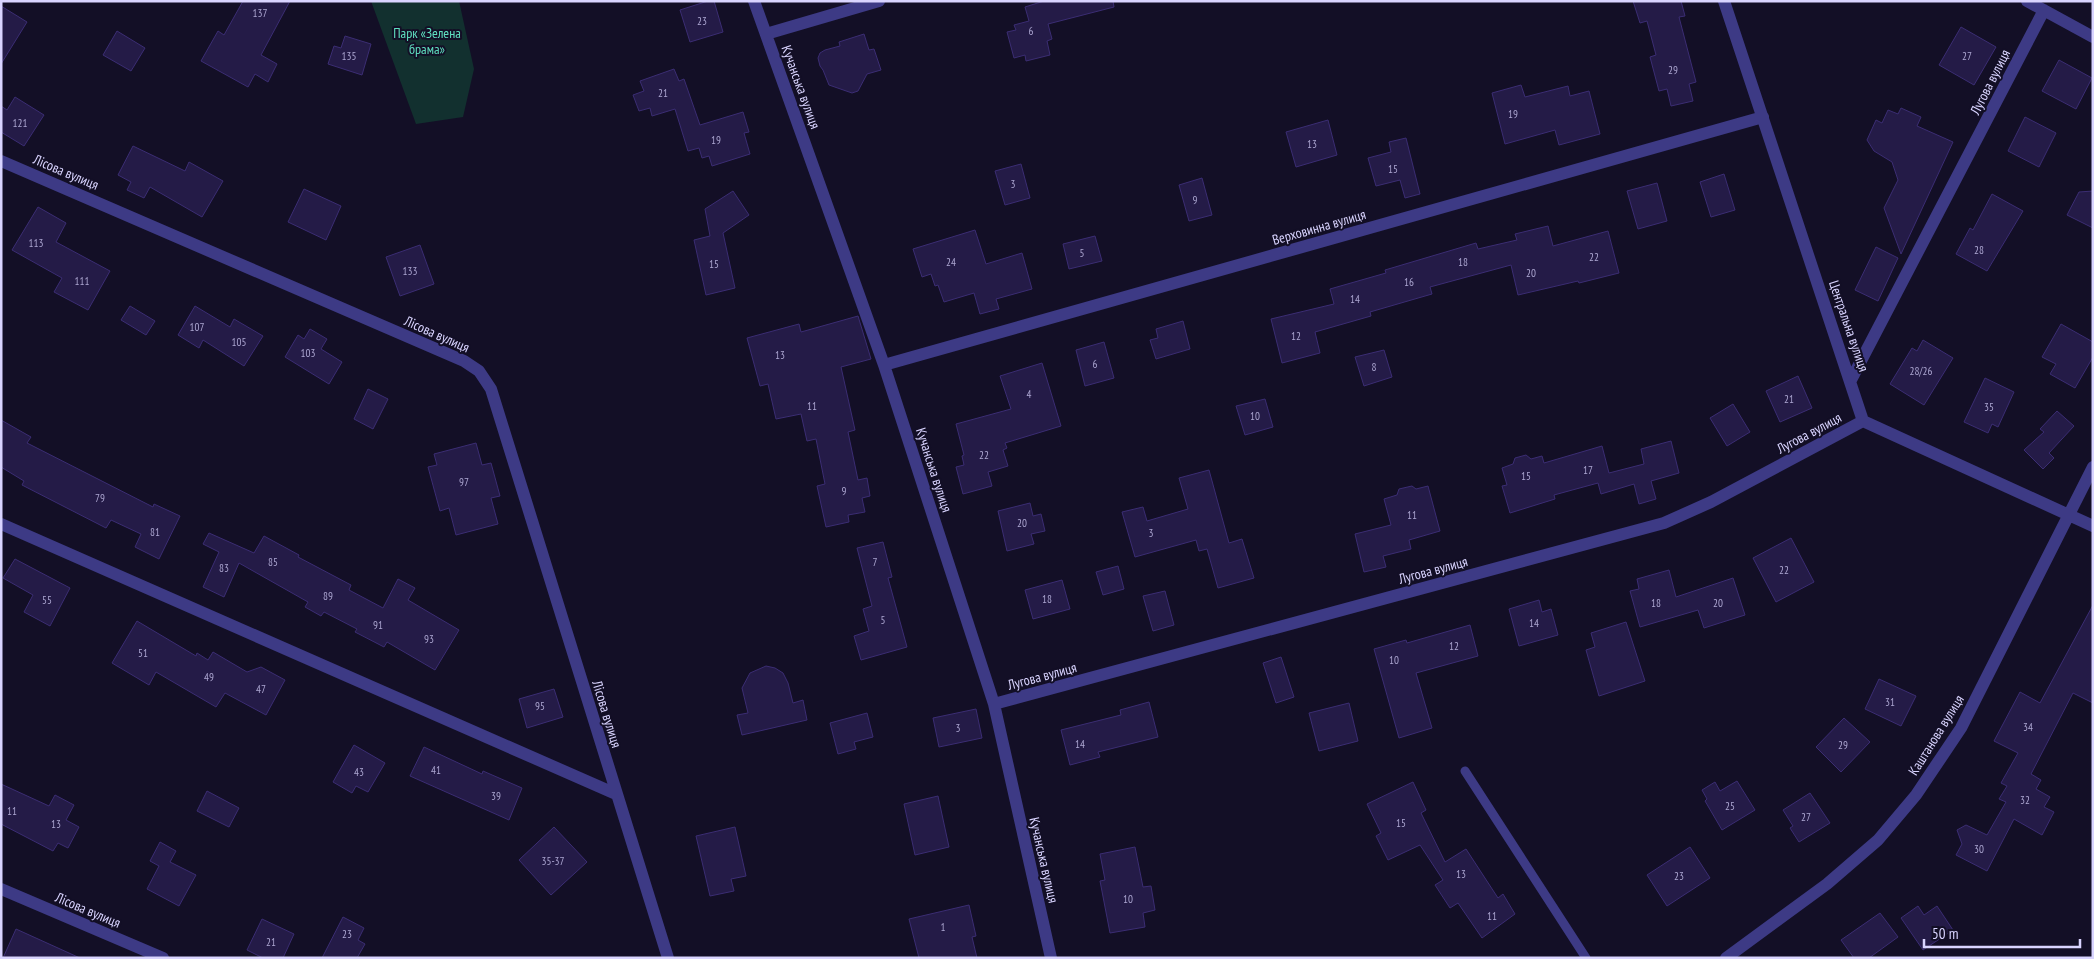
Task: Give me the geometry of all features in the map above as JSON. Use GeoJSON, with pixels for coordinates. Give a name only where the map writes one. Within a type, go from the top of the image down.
{"type":"FeatureCollection","features":[{"type":"Feature","properties":{"kind":"street","name":"Кучанська вулиця"},"geometry":{"type":"LineString","coordinates":[[754,1],[884,365],[994,704],[1051,958]]}},
{"type":"Feature","properties":{"kind":"street"},"geometry":{"type":"LineString","coordinates":[[766,34],[879,1]]}},
{"type":"Feature","properties":{"kind":"street","name":"Центральна вулиця"},"geometry":{"type":"LineString","coordinates":[[1724,1],[1863,421]]}},
{"type":"Feature","properties":{"kind":"street"},"geometry":{"type":"LineString","coordinates":[[2027,1],[2093,37]]}},
{"type":"Feature","properties":{"kind":"street","name":"Лугова вулиця"},"geometry":{"type":"LineString","coordinates":[[1851,380],[2044,10]]}},
{"type":"Feature","properties":{"kind":"street","name":"Верховинна вулиця"},"geometry":{"type":"LineString","coordinates":[[884,365],[1763,117]]}},
{"type":"Feature","properties":{"kind":"street","name":"Лісова вулиця"},"geometry":{"type":"LineString","coordinates":[[1,161],[464,361],[478,371],[491,389],[668,958]]}},
{"type":"Feature","properties":{"kind":"street"},"geometry":{"type":"LineString","coordinates":[[1863,421],[2093,526]]}},
{"type":"Feature","properties":{"kind":"street","name":"Лугова вулиця"},"geometry":{"type":"LineString","coordinates":[[994,704],[1664,523],[1711,502],[1863,421]]}},
{"type":"Feature","properties":{"kind":"street","name":"Каштанова вулиця"},"geometry":{"type":"LineString","coordinates":[[1726,958],[1842,872],[1878,840],[1916,795],[1961,728],[2093,466]]}},
{"type":"Feature","properties":{"kind":"street"},"geometry":{"type":"LineString","coordinates":[[1,524],[616,794]]}},
{"type":"Feature","properties":{"kind":"street","name":"Лісова вулиця"},"geometry":{"type":"LineString","coordinates":[[1,889],[163,958]]}},
{"type":"Feature","properties":{"kind":"lane"},"geometry":{"type":"LineString","coordinates":[[1465,771],[1586,958]]}},
{"type":"Feature","properties":{"kind":"green space","name":"Парк «Зелена брама»"},"geometry":{"type":"Polygon","coordinates":[[[371,1],[459,1],[474,69],[463,117],[416,124],[371,1]]]}},
{"type":"Feature","properties":{"kind":"building"},"geometry":{"type":"Polygon","coordinates":[[[243,1],[290,1],[261,55],[277,64],[268,82],[255,74],[248,87],[201,61],[218,31],[224,35],[243,1]]]}},
{"type":"Feature","properties":{"kind":"building"},"geometry":{"type":"Polygon","coordinates":[[[708,1],[714,1],[723,32],[690,42],[680,10],[708,1]]]}},
{"type":"Feature","properties":{"kind":"building"},"geometry":{"type":"Polygon","coordinates":[[[1044,1],[1113,1],[1114,7],[1048,24],[1052,39],[1047,41],[1050,55],[1026,61],[1025,55],[1014,58],[1007,32],[1016,30],[1014,25],[1029,21],[1025,7],[1044,1]]]}},
{"type":"Feature","properties":{"kind":"building"},"geometry":{"type":"Polygon","coordinates":[[[1633,1],[1681,1],[1685,16],[1679,17],[1696,82],[1689,84],[1693,101],[1671,106],[1667,89],[1659,91],[1650,57],[1656,55],[1647,21],[1640,23],[1633,1]]]}},
{"type":"Feature","properties":{"kind":"building"},"geometry":{"type":"Polygon","coordinates":[[[1,6],[27,22],[1,64],[1,6]]]}},
{"type":"Feature","properties":{"kind":"building"},"geometry":{"type":"Polygon","coordinates":[[[1961,27],[1996,47],[1974,85],[1939,65],[1961,27]]]}},
{"type":"Feature","properties":{"kind":"building"},"geometry":{"type":"Polygon","coordinates":[[[117,31],[145,48],[131,71],[103,55],[117,31]]]}},
{"type":"Feature","properties":{"kind":"building"},"geometry":{"type":"Polygon","coordinates":[[[864,34],[869,50],[874,49],[881,70],[867,74],[858,91],[852,93],[829,85],[820,66],[818,58],[820,53],[840,46],[839,42],[864,34]]]}},
{"type":"Feature","properties":{"kind":"building"},"geometry":{"type":"Polygon","coordinates":[[[345,36],[371,44],[362,75],[328,64],[334,46],[341,48],[345,36]]]}},
{"type":"Feature","properties":{"kind":"building"},"geometry":{"type":"Polygon","coordinates":[[[2059,60],[2092,78],[2076,109],[2042,91],[2059,60]]]}},
{"type":"Feature","properties":{"kind":"building"},"geometry":{"type":"Polygon","coordinates":[[[674,69],[679,81],[684,79],[700,125],[743,112],[749,132],[744,133],[750,154],[712,166],[709,156],[702,158],[699,148],[688,151],[675,109],[652,116],[650,108],[639,111],[633,95],[644,91],[640,81],[674,69]]]}},
{"type":"Feature","properties":{"kind":"building"},"geometry":{"type":"Polygon","coordinates":[[[1521,85],[1525,97],[1568,86],[1570,96],[1589,91],[1600,134],[1559,145],[1555,130],[1505,144],[1492,93],[1521,85]]]}},
{"type":"Feature","properties":{"kind":"building"},"geometry":{"type":"Polygon","coordinates":[[[15,97],[44,115],[24,146],[1,132],[1,106],[7,110],[15,97]]]}},
{"type":"Feature","properties":{"kind":"building"},"geometry":{"type":"Polygon","coordinates":[[[1901,108],[1921,117],[1917,126],[1953,142],[1901,254],[1884,208],[1898,180],[1892,162],[1874,151],[1867,140],[1876,120],[1882,123],[1888,110],[1898,114],[1901,108]]]}},
{"type":"Feature","properties":{"kind":"building"},"geometry":{"type":"Polygon","coordinates":[[[2025,117],[2056,133],[2039,167],[2008,151],[2025,117]]]}},
{"type":"Feature","properties":{"kind":"building"},"geometry":{"type":"Polygon","coordinates":[[[1328,120],[1337,155],[1296,167],[1286,132],[1328,120]]]}},
{"type":"Feature","properties":{"kind":"building"},"geometry":{"type":"Polygon","coordinates":[[[1406,138],[1420,194],[1405,198],[1400,180],[1376,186],[1368,158],[1391,152],[1389,142],[1406,138]]]}},
{"type":"Feature","properties":{"kind":"building"},"geometry":{"type":"Polygon","coordinates":[[[133,146],[185,171],[189,162],[223,181],[202,217],[150,187],[144,198],[127,190],[131,182],[118,175],[133,146]]]}},
{"type":"Feature","properties":{"kind":"building"},"geometry":{"type":"Polygon","coordinates":[[[1021,164],[1030,198],[1005,205],[995,171],[1021,164]]]}},
{"type":"Feature","properties":{"kind":"building"},"geometry":{"type":"Polygon","coordinates":[[[1724,174],[1735,210],[1711,217],[1700,182],[1724,174]]]}},
{"type":"Feature","properties":{"kind":"building"},"geometry":{"type":"Polygon","coordinates":[[[1202,178],[1212,215],[1189,221],[1179,185],[1202,178]]]}},
{"type":"Feature","properties":{"kind":"building"},"geometry":{"type":"Polygon","coordinates":[[[1657,183],[1667,221],[1638,229],[1627,191],[1657,183]]]}},
{"type":"Feature","properties":{"kind":"building"},"geometry":{"type":"Polygon","coordinates":[[[304,189],[341,206],[326,240],[288,222],[304,189]]]}},
{"type":"Feature","properties":{"kind":"building"},"geometry":{"type":"Polygon","coordinates":[[[733,191],[749,215],[723,233],[735,288],[706,295],[694,240],[710,236],[705,209],[733,191]]]}},
{"type":"Feature","properties":{"kind":"building"},"geometry":{"type":"Polygon","coordinates":[[[2093,191],[2093,228],[2067,215],[2079,192],[2093,191]]]}},
{"type":"Feature","properties":{"kind":"building"},"geometry":{"type":"Polygon","coordinates":[[[1992,194],[2023,211],[1987,271],[1956,254],[1970,228],[1973,230],[1992,194]]]}},
{"type":"Feature","properties":{"kind":"building"},"geometry":{"type":"Polygon","coordinates":[[[38,207],[66,223],[56,242],[110,271],[88,310],[54,292],[62,278],[12,250],[38,207]]]}},
{"type":"Feature","properties":{"kind":"building"},"geometry":{"type":"Polygon","coordinates":[[[1548,226],[1553,246],[1608,231],[1619,273],[1518,295],[1511,265],[1430,287],[1432,294],[1370,312],[1371,316],[1315,332],[1320,353],[1282,363],[1271,319],[1334,304],[1330,289],[1386,273],[1385,270],[1476,243],[1478,249],[1517,240],[1515,234],[1548,226]]]}},
{"type":"Feature","properties":{"kind":"building"},"geometry":{"type":"Polygon","coordinates":[[[975,230],[986,264],[1022,253],[1032,289],[996,299],[999,309],[980,314],[974,293],[944,302],[938,285],[935,286],[931,274],[922,277],[913,249],[975,230]]]}},
{"type":"Feature","properties":{"kind":"building"},"geometry":{"type":"Polygon","coordinates":[[[1095,236],[1102,261],[1069,269],[1063,244],[1095,236]]]}},
{"type":"Feature","properties":{"kind":"building"},"geometry":{"type":"Polygon","coordinates":[[[420,245],[434,284],[400,296],[386,257],[420,245]]]}},
{"type":"Feature","properties":{"kind":"building"},"geometry":{"type":"Polygon","coordinates":[[[1876,247],[1898,258],[1878,301],[1855,290],[1876,247]]]}},
{"type":"Feature","properties":{"kind":"building"},"geometry":{"type":"Polygon","coordinates":[[[130,306],[155,321],[146,335],[121,320],[130,306]]]}},
{"type":"Feature","properties":{"kind":"building"},"geometry":{"type":"Polygon","coordinates":[[[195,306],[230,327],[234,319],[263,336],[244,366],[203,340],[199,348],[178,335],[195,306]]]}},
{"type":"Feature","properties":{"kind":"building"},"geometry":{"type":"Polygon","coordinates":[[[858,316],[871,359],[841,367],[855,430],[848,432],[858,480],[867,478],[870,496],[862,498],[865,512],[848,515],[849,522],[826,527],[817,486],[825,484],[816,439],[807,441],[801,414],[776,419],[768,384],[760,386],[747,338],[799,324],[801,332],[858,316]]]}},
{"type":"Feature","properties":{"kind":"building"},"geometry":{"type":"Polygon","coordinates":[[[1183,321],[1190,349],[1156,359],[1150,340],[1158,338],[1156,329],[1183,321]]]}},
{"type":"Feature","properties":{"kind":"building"},"geometry":{"type":"Polygon","coordinates":[[[2061,324],[2093,342],[2093,357],[2075,388],[2050,374],[2056,364],[2042,357],[2061,324]]]}},
{"type":"Feature","properties":{"kind":"building"},"geometry":{"type":"Polygon","coordinates":[[[310,329],[327,339],[321,349],[342,362],[329,384],[285,357],[298,335],[304,339],[310,329]]]}},
{"type":"Feature","properties":{"kind":"building"},"geometry":{"type":"Polygon","coordinates":[[[1923,340],[1953,358],[1924,405],[1890,384],[1912,348],[1917,351],[1923,340]]]}},
{"type":"Feature","properties":{"kind":"building"},"geometry":{"type":"Polygon","coordinates":[[[1104,342],[1114,378],[1085,386],[1076,350],[1104,342]]]}},
{"type":"Feature","properties":{"kind":"building"},"geometry":{"type":"Polygon","coordinates":[[[1384,350],[1392,377],[1364,386],[1355,357],[1384,350]]]}},
{"type":"Feature","properties":{"kind":"building"},"geometry":{"type":"Polygon","coordinates":[[[1042,363],[1061,426],[1005,443],[1007,448],[1003,450],[1008,466],[988,472],[992,486],[963,494],[956,467],[964,465],[962,456],[964,455],[956,424],[1011,409],[1000,376],[1042,363]]]}},
{"type":"Feature","properties":{"kind":"building"},"geometry":{"type":"Polygon","coordinates":[[[1798,376],[1812,408],[1780,422],[1766,391],[1798,376]]]}},
{"type":"Feature","properties":{"kind":"building"},"geometry":{"type":"Polygon","coordinates":[[[1985,378],[2014,392],[1998,427],[1992,424],[1988,433],[1964,422],[1985,378]]]}},
{"type":"Feature","properties":{"kind":"building"},"geometry":{"type":"Polygon","coordinates":[[[368,389],[388,399],[373,429],[354,419],[368,389]]]}},
{"type":"Feature","properties":{"kind":"building"},"geometry":{"type":"Polygon","coordinates":[[[1265,399],[1273,427],[1245,435],[1236,406],[1265,399]]]}},
{"type":"Feature","properties":{"kind":"building"},"geometry":{"type":"Polygon","coordinates":[[[1733,404],[1750,432],[1727,446],[1710,418],[1733,404]]]}},
{"type":"Feature","properties":{"kind":"building"},"geometry":{"type":"Polygon","coordinates":[[[2057,411],[2074,426],[2049,453],[2054,458],[2043,469],[2024,450],[2044,432],[2040,429],[2057,411]]]}},
{"type":"Feature","properties":{"kind":"building"},"geometry":{"type":"Polygon","coordinates":[[[1,420],[31,437],[27,443],[153,507],[154,504],[180,516],[159,559],[135,547],[141,534],[111,520],[106,528],[22,485],[24,481],[1,467],[1,420]]]}},
{"type":"Feature","properties":{"kind":"building"},"geometry":{"type":"Polygon","coordinates":[[[1671,441],[1679,473],[1651,481],[1656,499],[1639,504],[1634,484],[1601,494],[1598,483],[1554,495],[1555,499],[1510,513],[1502,486],[1507,485],[1502,468],[1513,464],[1515,458],[1526,455],[1531,459],[1542,456],[1544,463],[1602,446],[1609,473],[1644,464],[1641,449],[1671,441]]]}},
{"type":"Feature","properties":{"kind":"building"},"geometry":{"type":"Polygon","coordinates":[[[476,443],[482,465],[491,463],[500,496],[491,498],[498,524],[456,535],[449,508],[440,511],[428,467],[437,465],[434,454],[476,443]]]}},
{"type":"Feature","properties":{"kind":"building"},"geometry":{"type":"Polygon","coordinates":[[[1209,470],[1229,543],[1242,539],[1254,578],[1218,588],[1207,549],[1199,551],[1196,540],[1135,557],[1122,512],[1143,507],[1147,521],[1188,509],[1179,478],[1209,470]]]}},
{"type":"Feature","properties":{"kind":"building"},"geometry":{"type":"Polygon","coordinates":[[[1412,486],[1416,489],[1428,486],[1440,531],[1409,540],[1411,549],[1383,556],[1386,567],[1364,572],[1355,534],[1391,525],[1384,499],[1397,495],[1399,489],[1412,486]]]}},
{"type":"Feature","properties":{"kind":"building"},"geometry":{"type":"Polygon","coordinates":[[[1030,503],[1033,516],[1041,514],[1045,531],[1031,534],[1034,544],[1007,551],[998,511],[1030,503]]]}},
{"type":"Feature","properties":{"kind":"building"},"geometry":{"type":"Polygon","coordinates":[[[209,533],[254,553],[264,536],[299,555],[298,557],[351,585],[349,590],[383,608],[398,579],[415,588],[408,600],[459,630],[435,670],[387,642],[384,647],[355,632],[357,629],[324,612],[321,616],[305,607],[308,602],[239,563],[224,597],[203,587],[219,552],[203,544],[209,533]]]}},
{"type":"Feature","properties":{"kind":"building"},"geometry":{"type":"Polygon","coordinates":[[[1791,538],[1814,582],[1776,602],[1753,558],[1791,538]]]}},
{"type":"Feature","properties":{"kind":"building"},"geometry":{"type":"Polygon","coordinates":[[[883,542],[892,577],[888,578],[907,647],[861,660],[854,636],[869,631],[863,609],[872,606],[857,548],[883,542]]]}},
{"type":"Feature","properties":{"kind":"building"},"geometry":{"type":"Polygon","coordinates":[[[15,559],[70,588],[50,626],[24,612],[33,595],[3,578],[15,559]]]}},
{"type":"Feature","properties":{"kind":"building"},"geometry":{"type":"Polygon","coordinates":[[[1118,566],[1124,589],[1103,595],[1096,572],[1118,566]]]}},
{"type":"Feature","properties":{"kind":"building"},"geometry":{"type":"Polygon","coordinates":[[[1669,570],[1676,597],[1733,578],[1745,615],[1704,628],[1698,610],[1640,627],[1630,591],[1639,589],[1637,579],[1669,570]]]}},
{"type":"Feature","properties":{"kind":"building"},"geometry":{"type":"Polygon","coordinates":[[[1062,580],[1070,609],[1033,619],[1025,590],[1062,580]]]}},
{"type":"Feature","properties":{"kind":"building"},"geometry":{"type":"Polygon","coordinates":[[[1165,591],[1174,625],[1153,631],[1143,596],[1165,591]]]}},
{"type":"Feature","properties":{"kind":"building"},"geometry":{"type":"Polygon","coordinates":[[[1539,600],[1542,612],[1551,609],[1558,635],[1519,646],[1509,609],[1539,600]]]}},
{"type":"Feature","properties":{"kind":"building"},"geometry":{"type":"Polygon","coordinates":[[[2093,605],[2093,703],[2073,693],[2031,774],[2041,780],[2036,789],[2050,797],[2044,807],[2054,812],[2042,835],[2014,819],[1987,871],[1956,855],[1962,844],[1957,830],[1966,825],[1987,835],[2006,802],[1999,799],[2007,786],[2001,783],[2018,753],[1994,741],[2020,692],[2040,703],[2093,605]]]}},
{"type":"Feature","properties":{"kind":"building"},"geometry":{"type":"Polygon","coordinates":[[[137,621],[196,656],[197,653],[208,660],[213,652],[247,672],[261,667],[285,680],[266,715],[225,693],[216,707],[156,672],[149,685],[112,663],[137,621]]]}},
{"type":"Feature","properties":{"kind":"building"},"geometry":{"type":"Polygon","coordinates":[[[1626,622],[1645,681],[1599,696],[1586,650],[1595,647],[1591,633],[1626,622]]]}},
{"type":"Feature","properties":{"kind":"building"},"geometry":{"type":"Polygon","coordinates":[[[1470,625],[1478,656],[1416,673],[1432,728],[1399,738],[1374,649],[1406,640],[1407,643],[1470,625]]]}},
{"type":"Feature","properties":{"kind":"building"},"geometry":{"type":"Polygon","coordinates":[[[1281,657],[1294,697],[1276,703],[1263,663],[1281,657]]]}},
{"type":"Feature","properties":{"kind":"building"},"geometry":{"type":"Polygon","coordinates":[[[766,666],[775,668],[783,673],[788,683],[793,703],[803,700],[807,720],[742,735],[737,715],[748,713],[742,688],[750,673],[766,666]]]}},
{"type":"Feature","properties":{"kind":"building"},"geometry":{"type":"Polygon","coordinates":[[[1879,679],[1916,696],[1901,726],[1865,709],[1879,679]]]}},
{"type":"Feature","properties":{"kind":"building"},"geometry":{"type":"Polygon","coordinates":[[[554,689],[563,717],[527,728],[519,699],[554,689]]]}},
{"type":"Feature","properties":{"kind":"building"},"geometry":{"type":"Polygon","coordinates":[[[1149,702],[1158,737],[1098,752],[1100,757],[1070,765],[1061,730],[1121,715],[1120,710],[1149,702]]]}},
{"type":"Feature","properties":{"kind":"building"},"geometry":{"type":"Polygon","coordinates":[[[1349,703],[1358,741],[1319,751],[1309,713],[1349,703]]]}},
{"type":"Feature","properties":{"kind":"building"},"geometry":{"type":"Polygon","coordinates":[[[976,709],[982,738],[939,747],[933,718],[976,709]]]}},
{"type":"Feature","properties":{"kind":"building"},"geometry":{"type":"Polygon","coordinates":[[[867,713],[873,737],[854,742],[856,749],[838,754],[830,723],[867,713]]]}},
{"type":"Feature","properties":{"kind":"building"},"geometry":{"type":"Polygon","coordinates":[[[1844,718],[1870,742],[1841,772],[1816,747],[1844,718]]]}},
{"type":"Feature","properties":{"kind":"building"},"geometry":{"type":"Polygon","coordinates":[[[354,745],[385,763],[368,792],[356,786],[352,793],[333,782],[354,745]]]}},
{"type":"Feature","properties":{"kind":"building"},"geometry":{"type":"Polygon","coordinates":[[[424,747],[482,774],[483,771],[522,788],[509,820],[410,776],[424,747]]]}},
{"type":"Feature","properties":{"kind":"building"},"geometry":{"type":"Polygon","coordinates":[[[1737,781],[1755,810],[1722,830],[1705,801],[1707,799],[1702,790],[1715,782],[1720,791],[1737,781]]]}},
{"type":"Feature","properties":{"kind":"building"},"geometry":{"type":"Polygon","coordinates":[[[1413,782],[1426,810],[1421,813],[1445,862],[1466,849],[1498,898],[1503,894],[1515,914],[1482,938],[1458,903],[1450,908],[1435,885],[1443,880],[1420,845],[1388,860],[1376,836],[1381,833],[1367,804],[1413,782]]]}},
{"type":"Feature","properties":{"kind":"building"},"geometry":{"type":"Polygon","coordinates":[[[1,784],[49,806],[55,795],[74,805],[66,820],[79,827],[68,848],[58,843],[53,851],[1,824],[1,784]]]}},
{"type":"Feature","properties":{"kind":"building"},"geometry":{"type":"Polygon","coordinates":[[[207,791],[239,808],[229,827],[197,811],[207,791]]]}},
{"type":"Feature","properties":{"kind":"building"},"geometry":{"type":"Polygon","coordinates":[[[1810,793],[1830,823],[1799,842],[1790,828],[1793,826],[1783,810],[1810,793]]]}},
{"type":"Feature","properties":{"kind":"building"},"geometry":{"type":"Polygon","coordinates":[[[938,796],[949,847],[915,855],[904,804],[938,796]]]}},
{"type":"Feature","properties":{"kind":"building"},"geometry":{"type":"Polygon","coordinates":[[[554,827],[587,862],[551,895],[519,860],[554,827]]]}},
{"type":"Feature","properties":{"kind":"building"},"geometry":{"type":"Polygon","coordinates":[[[735,827],[746,876],[731,879],[734,891],[710,896],[696,836],[735,827]]]}},
{"type":"Feature","properties":{"kind":"building"},"geometry":{"type":"Polygon","coordinates":[[[160,842],[176,851],[170,862],[196,875],[179,906],[147,889],[159,866],[150,861],[160,842]]]}},
{"type":"Feature","properties":{"kind":"building"},"geometry":{"type":"Polygon","coordinates":[[[1135,847],[1143,887],[1151,886],[1155,910],[1143,913],[1145,927],[1110,933],[1100,881],[1105,880],[1100,854],[1135,847]]]}},
{"type":"Feature","properties":{"kind":"building"},"geometry":{"type":"Polygon","coordinates":[[[1690,847],[1710,878],[1667,906],[1647,875],[1690,847]]]}},
{"type":"Feature","properties":{"kind":"building"},"geometry":{"type":"Polygon","coordinates":[[[969,905],[976,936],[972,937],[977,958],[919,958],[909,919],[969,905]]]}},
{"type":"Feature","properties":{"kind":"building"},"geometry":{"type":"Polygon","coordinates":[[[1918,906],[1924,915],[1937,906],[1953,930],[1923,950],[1901,918],[1918,906]]]}},
{"type":"Feature","properties":{"kind":"building"},"geometry":{"type":"Polygon","coordinates":[[[1880,913],[1898,937],[1869,958],[1854,958],[1841,940],[1880,913]]]}},
{"type":"Feature","properties":{"kind":"building"},"geometry":{"type":"Polygon","coordinates":[[[343,917],[364,928],[358,940],[365,944],[357,958],[322,958],[343,917]]]}},
{"type":"Feature","properties":{"kind":"building"},"geometry":{"type":"Polygon","coordinates":[[[262,919],[294,934],[283,958],[263,958],[247,950],[262,919]]]}},
{"type":"Feature","properties":{"kind":"building"},"geometry":{"type":"Polygon","coordinates":[[[16,929],[80,958],[3,958],[16,929]]]}}]}
